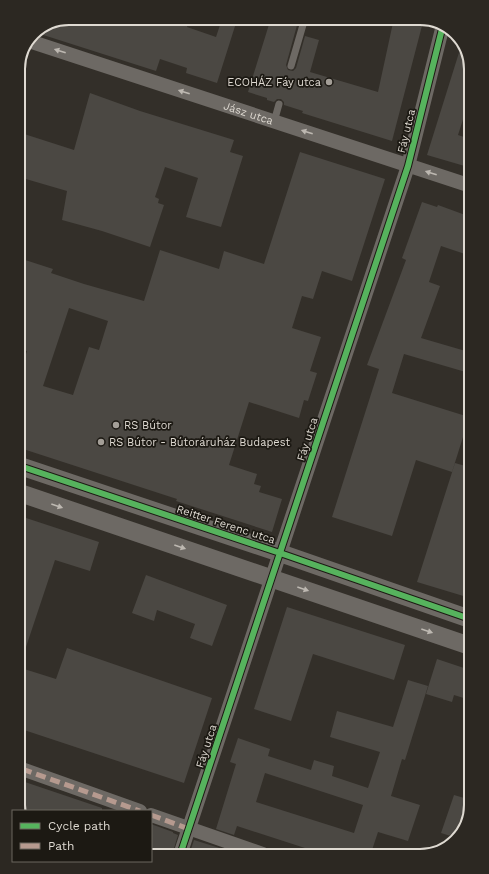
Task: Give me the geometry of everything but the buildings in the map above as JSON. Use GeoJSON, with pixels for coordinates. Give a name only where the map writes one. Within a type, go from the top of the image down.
{"type":"FeatureCollection","features":[{"type":"Feature","properties":{"kind":"street","name":"Fáy utca"},"geometry":{"type":"LineString","coordinates":[[182,849],[408,166],[442,31]]}},
{"type":"Feature","properties":{"kind":"street","name":"Jász utca"},"geometry":{"type":"LineString","coordinates":[[34,43],[464,184]]}},
{"type":"Feature","properties":{"kind":"street","name":"Reitter Ferenc utca"},"geometry":{"type":"LineString","coordinates":[[25,469],[280,553],[464,617]]}},
{"type":"Feature","properties":{"kind":"street"},"geometry":{"type":"LineString","coordinates":[[25,495],[464,644]]}},
{"type":"Feature","properties":{"kind":"street"},"geometry":{"type":"LineString","coordinates":[[25,770],[137,810]]}},
{"type":"Feature","properties":{"kind":"street"},"geometry":{"type":"LineString","coordinates":[[152,815],[249,849]]}},
{"type":"Feature","properties":{"kind":"lane"},"geometry":{"type":"LineString","coordinates":[[291,66],[303,25]]}},
{"type":"Feature","properties":{"kind":"lane"},"geometry":{"type":"LineString","coordinates":[[274,122],[279,104]]}},
{"type":"Feature","properties":{"kind":"marked path"},"geometry":{"type":"LineString","coordinates":[[25,770],[137,810]]}},
{"type":"Feature","properties":{"kind":"marked path"},"geometry":{"type":"LineString","coordinates":[[152,815],[189,829]]}},
{"type":"Feature","properties":{"kind":"cycle path"},"geometry":{"type":"LineString","coordinates":[[182,849],[408,166],[442,31]]}},
{"type":"Feature","properties":{"kind":"cycle path"},"geometry":{"type":"LineString","coordinates":[[25,468],[280,553],[464,617]]}},
{"type":"Feature","properties":{"kind":"place","name":"ECOHÁZ Fáy utca"},"geometry":{"type":"Point","coordinates":[329,82]}},
{"type":"Feature","properties":{"kind":"place","name":"RS Bútor"},"geometry":{"type":"Point","coordinates":[116,425]}},
{"type":"Feature","properties":{"kind":"place","name":"RS Bútor - Bútoráruház Budapest"},"geometry":{"type":"Point","coordinates":[101,442]}}]}
